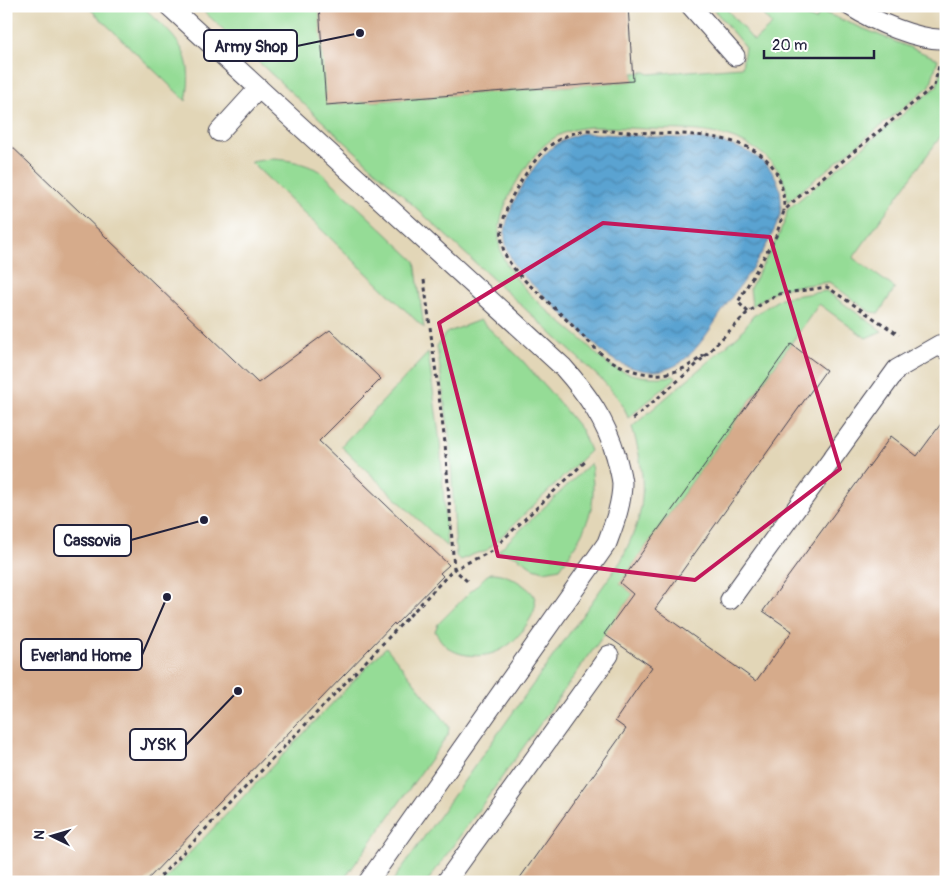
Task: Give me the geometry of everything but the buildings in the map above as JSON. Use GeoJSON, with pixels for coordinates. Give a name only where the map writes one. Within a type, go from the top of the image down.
{"type":"FeatureCollection","features":[{"type":"Feature","properties":{"kind":"lane"},"geometry":{"type":"LineString","coordinates":[[169,6],[563,368],[596,408],[611,438],[622,483],[618,511],[607,543],[368,882]]}},
{"type":"Feature","properties":{"kind":"lane"},"geometry":{"type":"LineString","coordinates":[[691,6],[735,56]]}},
{"type":"Feature","properties":{"kind":"lane"},"geometry":{"type":"LineString","coordinates":[[850,6],[870,19],[901,30],[935,39],[946,39]]}},
{"type":"Feature","properties":{"kind":"lane"},"geometry":{"type":"LineString","coordinates":[[219,132],[259,88]]}},
{"type":"Feature","properties":{"kind":"lane"},"geometry":{"type":"LineString","coordinates":[[730,600],[897,369],[943,343]]}},
{"type":"Feature","properties":{"kind":"lane"},"geometry":{"type":"LineString","coordinates":[[446,882],[609,655]]}},
{"type":"Feature","properties":{"kind":"path"},"geometry":{"type":"LineString","coordinates":[[784,211],[934,86],[941,60]]}},
{"type":"Feature","properties":{"kind":"path"},"geometry":{"type":"LineString","coordinates":[[705,355],[684,368],[672,372],[653,374],[629,370],[612,362],[599,352],[519,274],[507,259],[502,240],[503,221],[515,190],[534,161],[555,141],[572,133],[586,130],[712,136],[732,141],[762,156],[777,172],[784,191],[784,211],[776,236],[738,302],[748,312]]}},
{"type":"Feature","properties":{"kind":"path"},"geometry":{"type":"LineString","coordinates":[[419,237],[445,443],[454,568],[467,581]]}},
{"type":"Feature","properties":{"kind":"path"},"geometry":{"type":"LineString","coordinates":[[155,882],[454,568],[490,552],[611,438],[692,368],[748,312],[778,294],[827,287],[896,334],[943,343]]}},
{"type":"Feature","properties":{"kind":"highlighted area"},"geometry":{"type":"Polygon","coordinates":[[[603,223],[770,237],[840,469],[695,580],[498,556],[439,323],[603,223]]]}},
{"type":"Feature","properties":{"kind":"shaded area"},"geometry":{"type":"Polygon","coordinates":[[[6,6],[778,6],[816,20],[821,6],[946,6],[946,882],[6,882],[6,6]]]}},
{"type":"Feature","properties":{"kind":"green space"},"geometry":{"type":"Polygon","coordinates":[[[87,6],[142,6],[165,27],[174,37],[185,57],[188,70],[186,101],[87,6]]]}},
{"type":"Feature","properties":{"kind":"green space"},"geometry":{"type":"Polygon","coordinates":[[[198,6],[319,6],[327,105],[633,81],[633,73],[645,72],[649,74],[742,67],[745,47],[711,6],[724,6],[754,41],[772,25],[755,6],[778,6],[816,20],[820,11],[938,59],[930,86],[787,202],[786,188],[781,175],[763,154],[739,141],[712,133],[689,130],[589,127],[568,131],[559,135],[537,152],[506,202],[499,230],[502,254],[508,267],[530,294],[611,366],[634,375],[650,377],[674,376],[676,378],[628,418],[621,403],[603,381],[198,6]]]}},
{"type":"Feature","properties":{"kind":"green space"},"geometry":{"type":"Polygon","coordinates":[[[944,60],[946,60],[946,129],[853,258],[895,288],[879,313],[870,312],[829,282],[778,289],[752,306],[750,288],[779,235],[787,210],[937,86],[944,60]]]}},
{"type":"Feature","properties":{"kind":"green space"},"geometry":{"type":"Polygon","coordinates":[[[269,159],[295,162],[320,171],[415,261],[424,328],[251,162],[269,159]]]}},
{"type":"Feature","properties":{"kind":"green space"},"geometry":{"type":"Polygon","coordinates":[[[826,291],[882,331],[866,338],[819,304],[620,583],[633,594],[427,882],[392,882],[621,561],[635,529],[641,504],[641,465],[632,427],[740,334],[753,316],[781,298],[826,291]]]}},
{"type":"Feature","properties":{"kind":"green space"},"geometry":{"type":"Polygon","coordinates":[[[480,320],[521,359],[558,401],[582,431],[590,451],[485,552],[460,560],[456,556],[450,442],[437,346],[446,333],[480,320]]]}},
{"type":"Feature","properties":{"kind":"green space"},"geometry":{"type":"Polygon","coordinates":[[[428,353],[440,442],[447,547],[341,446],[428,353]]]}},
{"type":"Feature","properties":{"kind":"green space"},"geometry":{"type":"Polygon","coordinates":[[[591,463],[593,500],[591,511],[578,541],[560,568],[544,571],[534,568],[516,556],[498,551],[591,463]]]}},
{"type":"Feature","properties":{"kind":"green space"},"geometry":{"type":"Polygon","coordinates":[[[491,573],[508,576],[519,582],[533,594],[535,606],[529,621],[516,639],[494,653],[477,656],[467,655],[448,648],[435,631],[438,624],[491,573]]]}},
{"type":"Feature","properties":{"kind":"green space"},"geometry":{"type":"Polygon","coordinates":[[[386,647],[446,722],[449,727],[448,735],[342,882],[162,882],[386,647]]]}},
{"type":"Feature","properties":{"kind":"water"},"geometry":{"type":"Polygon","coordinates":[[[583,133],[696,139],[725,144],[752,154],[764,162],[773,173],[779,186],[780,216],[764,249],[696,348],[688,357],[670,368],[645,371],[621,363],[606,355],[517,270],[508,250],[505,238],[506,227],[509,214],[522,186],[549,150],[570,137],[583,133]]]}},
{"type":"Feature","properties":{"kind":"place","name":"Army Shop"},"geometry":{"type":"Point","coordinates":[360,33]}},
{"type":"Feature","properties":{"kind":"place","name":"Cassovia"},"geometry":{"type":"Point","coordinates":[204,520]}},
{"type":"Feature","properties":{"kind":"place","name":"Everland Home"},"geometry":{"type":"Point","coordinates":[167,597]}},
{"type":"Feature","properties":{"kind":"place","name":"JYSK"},"geometry":{"type":"Point","coordinates":[238,691]}}]}
